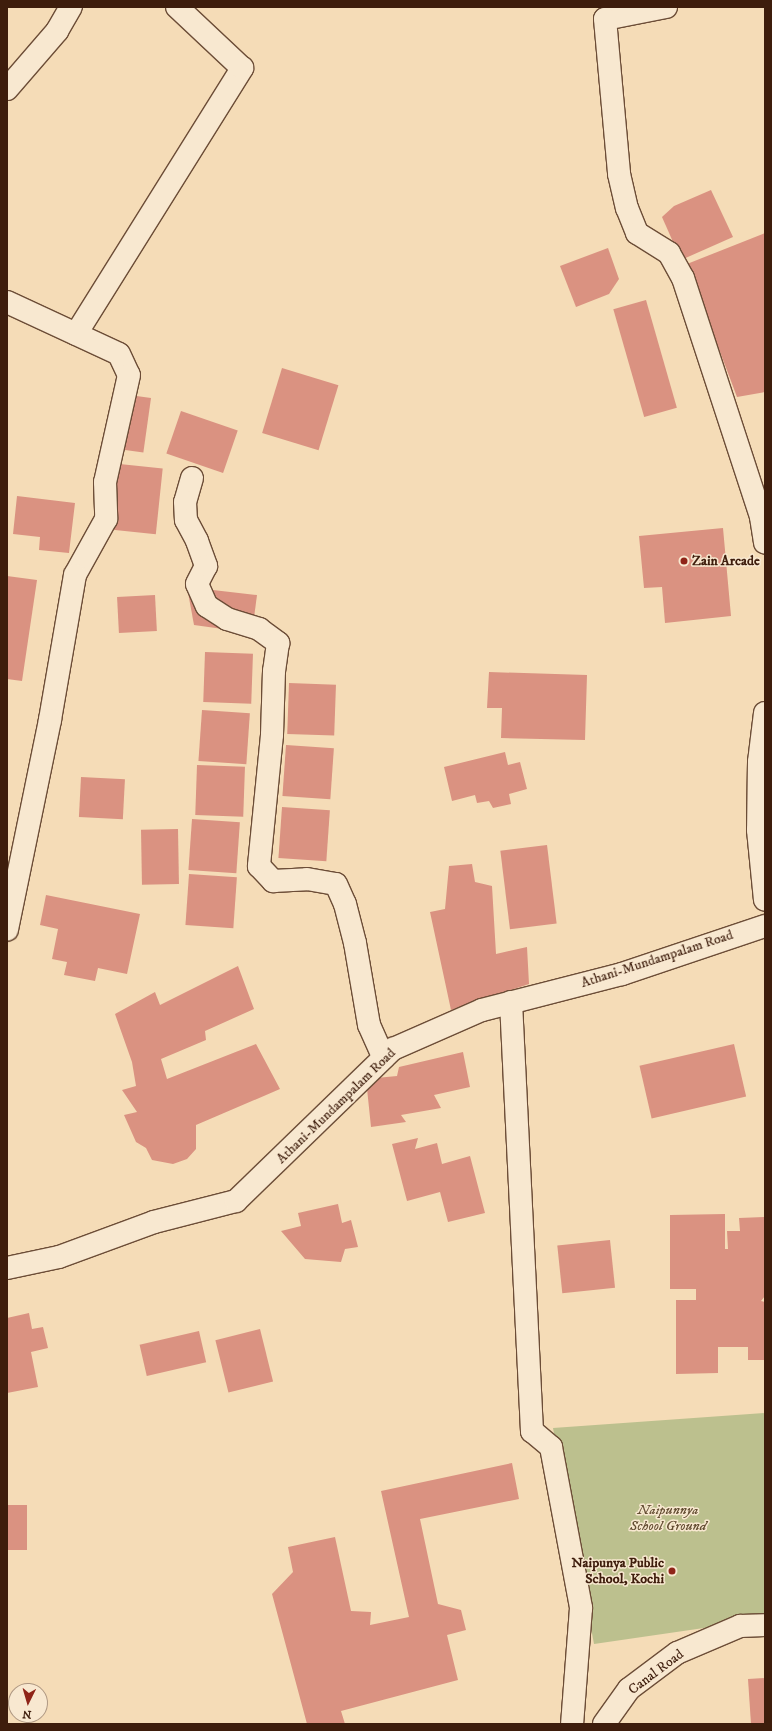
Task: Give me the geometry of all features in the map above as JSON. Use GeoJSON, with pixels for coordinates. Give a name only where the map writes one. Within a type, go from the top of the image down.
{"type":"FeatureCollection","features":[{"type":"Feature","properties":{"kind":"street"},"geometry":{"type":"LineString","coordinates":[[7,89],[57,32],[72,7]]}},
{"type":"Feature","properties":{"kind":"street"},"geometry":{"type":"LineString","coordinates":[[666,7],[605,19],[619,174],[626,208],[637,233],[669,253],[683,278],[761,517],[765,543]]}},
{"type":"Feature","properties":{"kind":"street"},"geometry":{"type":"LineString","coordinates":[[76,334],[242,68],[175,8]]}},
{"type":"Feature","properties":{"kind":"street"},"geometry":{"type":"LineString","coordinates":[[7,302],[119,354],[128,375],[105,482],[106,519],[75,575],[50,720],[7,930]]}},
{"type":"Feature","properties":{"kind":"street"},"geometry":{"type":"LineString","coordinates":[[192,478],[184,502],[186,520],[197,541],[206,566],[197,584],[207,606],[227,619],[259,629],[278,643],[274,671],[268,784],[258,866],[272,881],[307,879],[336,884],[345,904],[355,942],[368,1025],[384,1058]]}},
{"type":"Feature","properties":{"kind":"street"},"geometry":{"type":"LineString","coordinates":[[765,713],[759,762],[758,830],[765,900]]}},
{"type":"Feature","properties":{"kind":"street","name":"Athani-Mundampalam Road"},"geometry":{"type":"LineString","coordinates":[[7,1268],[59,1257],[154,1222],[236,1201],[393,1049],[482,1010],[622,974],[765,926]]}},
{"type":"Feature","properties":{"kind":"street"},"geometry":{"type":"LineString","coordinates":[[511,1002],[532,1431],[551,1447],[581,1608],[572,1724]]}},
{"type":"Feature","properties":{"kind":"street","name":"Canal Road"},"geometry":{"type":"LineString","coordinates":[[604,1724],[629,1689],[677,1653],[740,1626],[765,1625]]}},
{"type":"Feature","properties":{"kind":"green space","name":"Naipunnya School Ground"},"geometry":{"type":"Polygon","coordinates":[[[765,1413],[765,1619],[594,1644],[553,1428],[765,1413]]]}},
{"type":"Feature","properties":{"kind":"building"},"geometry":{"type":"Polygon","coordinates":[[[711,190],[733,237],[681,260],[662,217],[674,206],[711,190]]]}},
{"type":"Feature","properties":{"kind":"building"},"geometry":{"type":"Polygon","coordinates":[[[765,233],[765,392],[737,397],[687,264],[765,233]]]}},
{"type":"Feature","properties":{"kind":"building"},"geometry":{"type":"Polygon","coordinates":[[[608,248],[619,279],[609,294],[576,307],[560,266],[608,248]]]}},
{"type":"Feature","properties":{"kind":"building"},"geometry":{"type":"Polygon","coordinates":[[[646,300],[677,408],[644,417],[613,309],[646,300]]]}},
{"type":"Feature","properties":{"kind":"building"},"geometry":{"type":"Polygon","coordinates":[[[282,368],[338,385],[319,450],[262,433],[282,368]]]}},
{"type":"Feature","properties":{"kind":"building"},"geometry":{"type":"Polygon","coordinates":[[[129,395],[151,398],[143,452],[122,449],[129,395]]]}},
{"type":"Feature","properties":{"kind":"building"},"geometry":{"type":"Polygon","coordinates":[[[181,411],[238,431],[223,473],[166,454],[181,411]]]}},
{"type":"Feature","properties":{"kind":"building"},"geometry":{"type":"Polygon","coordinates":[[[110,463],[163,469],[156,534],[103,529],[110,463]]]}},
{"type":"Feature","properties":{"kind":"building"},"geometry":{"type":"Polygon","coordinates":[[[17,496],[75,503],[69,553],[39,550],[40,537],[13,534],[17,496]]]}},
{"type":"Feature","properties":{"kind":"building","name":"Zain Arcade"},"geometry":{"type":"Polygon","coordinates":[[[723,528],[731,616],[665,623],[662,587],[644,588],[639,536],[723,528]]]}},
{"type":"Feature","properties":{"kind":"building"},"geometry":{"type":"Polygon","coordinates":[[[7,576],[37,580],[22,681],[7,679],[7,576]]]}},
{"type":"Feature","properties":{"kind":"building"},"geometry":{"type":"Polygon","coordinates":[[[187,587],[257,595],[252,633],[194,625],[187,587]]]}},
{"type":"Feature","properties":{"kind":"building"},"geometry":{"type":"Polygon","coordinates":[[[155,595],[157,631],[119,633],[117,597],[155,595]]]}},
{"type":"Feature","properties":{"kind":"building"},"geometry":{"type":"Polygon","coordinates":[[[205,652],[253,654],[251,704],[203,702],[205,652]]]}},
{"type":"Feature","properties":{"kind":"building"},"geometry":{"type":"Polygon","coordinates":[[[489,672],[587,675],[585,740],[501,738],[502,708],[487,708],[489,672]]]}},
{"type":"Feature","properties":{"kind":"building"},"geometry":{"type":"Polygon","coordinates":[[[289,683],[336,685],[334,736],[287,734],[289,683]]]}},
{"type":"Feature","properties":{"kind":"building"},"geometry":{"type":"Polygon","coordinates":[[[202,710],[250,713],[246,764],[198,761],[202,710]]]}},
{"type":"Feature","properties":{"kind":"building"},"geometry":{"type":"Polygon","coordinates":[[[286,745],[334,748],[330,799],[282,796],[286,745]]]}},
{"type":"Feature","properties":{"kind":"building"},"geometry":{"type":"Polygon","coordinates":[[[505,752],[508,765],[520,762],[527,789],[509,794],[511,804],[493,808],[489,801],[477,803],[475,795],[452,801],[444,767],[505,752]]]}},
{"type":"Feature","properties":{"kind":"building"},"geometry":{"type":"Polygon","coordinates":[[[197,765],[245,767],[243,817],[195,815],[197,765]]]}},
{"type":"Feature","properties":{"kind":"building"},"geometry":{"type":"Polygon","coordinates":[[[81,777],[125,779],[123,819],[79,817],[81,777]]]}},
{"type":"Feature","properties":{"kind":"building"},"geometry":{"type":"Polygon","coordinates":[[[282,807],[330,810],[326,861],[278,858],[282,807]]]}},
{"type":"Feature","properties":{"kind":"building"},"geometry":{"type":"Polygon","coordinates":[[[192,819],[240,822],[236,873],[188,870],[192,819]]]}},
{"type":"Feature","properties":{"kind":"building"},"geometry":{"type":"Polygon","coordinates":[[[178,829],[179,884],[142,885],[141,830],[178,829]]]}},
{"type":"Feature","properties":{"kind":"building"},"geometry":{"type":"Polygon","coordinates":[[[547,845],[557,923],[510,929],[500,851],[547,845]]]}},
{"type":"Feature","properties":{"kind":"building"},"geometry":{"type":"Polygon","coordinates":[[[472,864],[475,882],[492,886],[496,954],[527,947],[529,984],[451,1010],[430,912],[445,909],[449,866],[472,864]]]}},
{"type":"Feature","properties":{"kind":"building"},"geometry":{"type":"Polygon","coordinates":[[[189,874],[237,877],[233,928],[185,925],[189,874]]]}},
{"type":"Feature","properties":{"kind":"building"},"geometry":{"type":"Polygon","coordinates":[[[46,895],[140,914],[127,974],[98,968],[95,981],[64,975],[67,962],[52,959],[58,929],[40,925],[46,895]]]}},
{"type":"Feature","properties":{"kind":"building"},"geometry":{"type":"Polygon","coordinates":[[[238,966],[254,1009],[205,1031],[206,1040],[161,1059],[167,1079],[256,1044],[280,1089],[196,1125],[196,1149],[187,1159],[173,1164],[152,1160],[146,1148],[136,1142],[124,1115],[137,1112],[122,1090],[136,1086],[132,1062],[115,1014],[155,992],[160,1005],[238,966]]]}},
{"type":"Feature","properties":{"kind":"building"},"geometry":{"type":"Polygon","coordinates":[[[734,1044],[746,1097],[652,1118],[639,1066],[734,1044]]]}},
{"type":"Feature","properties":{"kind":"building"},"geometry":{"type":"Polygon","coordinates":[[[463,1052],[470,1087],[434,1095],[441,1108],[401,1115],[406,1122],[371,1127],[366,1079],[397,1076],[399,1067],[463,1052]]]}},
{"type":"Feature","properties":{"kind":"building"},"geometry":{"type":"Polygon","coordinates":[[[418,1138],[415,1149],[437,1143],[442,1164],[470,1156],[485,1213],[448,1222],[440,1192],[407,1201],[392,1144],[418,1138]]]}},
{"type":"Feature","properties":{"kind":"building"},"geometry":{"type":"Polygon","coordinates":[[[338,1204],[342,1223],[351,1220],[358,1247],[345,1249],[341,1262],[305,1259],[281,1231],[301,1226],[298,1213],[338,1204]]]}},
{"type":"Feature","properties":{"kind":"building"},"geometry":{"type":"Polygon","coordinates":[[[725,1214],[725,1249],[728,1249],[727,1231],[740,1231],[739,1218],[765,1217],[765,1296],[761,1301],[765,1302],[765,1360],[748,1360],[748,1347],[718,1347],[718,1373],[676,1374],[676,1300],[696,1300],[696,1289],[670,1289],[670,1215],[725,1214]]]}},
{"type":"Feature","properties":{"kind":"building"},"geometry":{"type":"Polygon","coordinates":[[[610,1240],[615,1288],[562,1293],[557,1246],[610,1240]]]}},
{"type":"Feature","properties":{"kind":"building"},"geometry":{"type":"Polygon","coordinates":[[[29,1313],[32,1329],[43,1327],[48,1348],[31,1352],[38,1387],[7,1393],[7,1318],[29,1313]]]}},
{"type":"Feature","properties":{"kind":"building"},"geometry":{"type":"Polygon","coordinates":[[[260,1329],[273,1381],[228,1393],[215,1340],[260,1329]]]}},
{"type":"Feature","properties":{"kind":"building"},"geometry":{"type":"Polygon","coordinates":[[[199,1331],[206,1362],[147,1376],[140,1345],[199,1331]]]}},
{"type":"Feature","properties":{"kind":"building"},"geometry":{"type":"Polygon","coordinates":[[[512,1463],[519,1499],[420,1519],[438,1604],[461,1610],[466,1630],[447,1635],[458,1680],[341,1711],[345,1724],[307,1724],[272,1594],[293,1572],[288,1547],[335,1537],[351,1611],[371,1612],[370,1625],[409,1617],[381,1491],[512,1463]]]}},
{"type":"Feature","properties":{"kind":"building"},"geometry":{"type":"Polygon","coordinates":[[[7,1505],[27,1505],[27,1550],[7,1550],[7,1505]]]}},
{"type":"Feature","properties":{"kind":"building"},"geometry":{"type":"Polygon","coordinates":[[[765,1678],[765,1724],[751,1724],[748,1679],[765,1678]]]}},
{"type":"Feature","properties":{"kind":"place","name":"Zain Arcade"},"geometry":{"type":"Point","coordinates":[684,561]}},
{"type":"Feature","properties":{"kind":"place","name":"Naipunya Public School, Kochi"},"geometry":{"type":"Point","coordinates":[672,1571]}}]}
